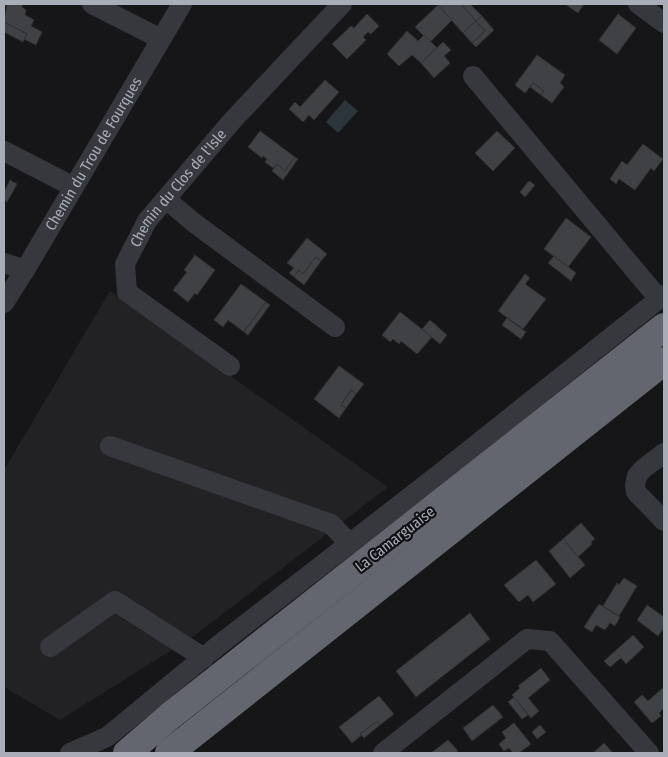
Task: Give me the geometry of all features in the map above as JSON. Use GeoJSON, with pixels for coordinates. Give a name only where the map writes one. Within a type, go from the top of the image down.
{"type":"FeatureCollection","features":[{"type":"Feature","properties":{"kind":"highway","name":"La Camarguaise"},"geometry":{"type":"LineString","coordinates":[[127,753],[177,710],[664,327]]}},
{"type":"Feature","properties":{"kind":"highway","name":"La Camarguaise"},"geometry":{"type":"LineString","coordinates":[[168,753],[664,361]]}},
{"type":"Feature","properties":{"kind":"street"},"geometry":{"type":"LineString","coordinates":[[92,4],[161,39]]}},
{"type":"Feature","properties":{"kind":"street","name":"Chemin du Trou de Fourques"},"geometry":{"type":"LineString","coordinates":[[4,303],[182,4]]}},
{"type":"Feature","properties":{"kind":"street","name":"Chemin du Clos de l'Isle"},"geometry":{"type":"LineString","coordinates":[[230,366],[126,292],[125,264],[148,221],[166,199],[232,121],[342,4]]}},
{"type":"Feature","properties":{"kind":"street"},"geometry":{"type":"LineString","coordinates":[[638,4],[664,23]]}},
{"type":"Feature","properties":{"kind":"street"},"geometry":{"type":"LineString","coordinates":[[70,753],[107,737],[204,658],[662,297],[473,76]]}},
{"type":"Feature","properties":{"kind":"street"},"geometry":{"type":"LineString","coordinates":[[4,151],[74,188]]}},
{"type":"Feature","properties":{"kind":"street"},"geometry":{"type":"LineString","coordinates":[[166,199],[335,327]]}},
{"type":"Feature","properties":{"kind":"street"},"geometry":{"type":"LineString","coordinates":[[4,263],[25,270]]}},
{"type":"Feature","properties":{"kind":"street"},"geometry":{"type":"LineString","coordinates":[[110,446],[331,524],[350,544]]}},
{"type":"Feature","properties":{"kind":"street"},"geometry":{"type":"LineString","coordinates":[[664,453],[643,469],[637,476],[635,485],[636,492],[664,521]]}},
{"type":"Feature","properties":{"kind":"street"},"geometry":{"type":"LineString","coordinates":[[50,647],[115,601],[204,658]]}},
{"type":"Feature","properties":{"kind":"street"},"geometry":{"type":"LineString","coordinates":[[384,753],[527,639],[550,641],[649,753]]}},
{"type":"Feature","properties":{"kind":"shaded area"},"geometry":{"type":"Polygon","coordinates":[[[345,100],[358,111],[338,133],[326,122],[345,100]]]}},
{"type":"Feature","properties":{"kind":"shaded area"},"geometry":{"type":"Polygon","coordinates":[[[110,291],[388,487],[194,636],[60,720],[4,687],[4,470],[110,291]]]}},
{"type":"Feature","properties":{"kind":"building"},"geometry":{"type":"Polygon","coordinates":[[[7,4],[22,4],[22,7],[26,10],[25,15],[34,20],[31,26],[42,32],[36,45],[24,39],[27,34],[4,22],[7,4]]]}},
{"type":"Feature","properties":{"kind":"building"},"geometry":{"type":"Polygon","coordinates":[[[461,4],[476,21],[463,33],[438,5],[461,4]]]}},
{"type":"Feature","properties":{"kind":"building"},"geometry":{"type":"Polygon","coordinates":[[[461,4],[470,4],[482,16],[476,21],[461,4]]]}},
{"type":"Feature","properties":{"kind":"building"},"geometry":{"type":"Polygon","coordinates":[[[565,4],[584,4],[578,13],[565,4]]]}},
{"type":"Feature","properties":{"kind":"building"},"geometry":{"type":"Polygon","coordinates":[[[438,5],[452,20],[430,42],[415,27],[438,5]]]}},
{"type":"Feature","properties":{"kind":"building"},"geometry":{"type":"Polygon","coordinates":[[[367,14],[379,26],[371,34],[368,32],[363,37],[366,40],[347,59],[332,44],[351,26],[354,28],[367,14]]]}},
{"type":"Feature","properties":{"kind":"building"},"geometry":{"type":"Polygon","coordinates":[[[618,14],[636,28],[617,54],[599,40],[618,14]]]}},
{"type":"Feature","properties":{"kind":"building"},"geometry":{"type":"Polygon","coordinates":[[[482,16],[494,30],[476,47],[472,43],[485,31],[476,21],[482,16]]]}},
{"type":"Feature","properties":{"kind":"building"},"geometry":{"type":"Polygon","coordinates":[[[476,21],[485,31],[472,43],[463,33],[476,21]]]}},
{"type":"Feature","properties":{"kind":"building"},"geometry":{"type":"Polygon","coordinates":[[[4,22],[27,34],[23,42],[4,32],[4,22]]]}},
{"type":"Feature","properties":{"kind":"building"},"geometry":{"type":"Polygon","coordinates":[[[407,31],[418,41],[424,35],[437,48],[421,63],[412,55],[399,66],[387,54],[407,31]]]}},
{"type":"Feature","properties":{"kind":"building"},"geometry":{"type":"Polygon","coordinates":[[[443,42],[451,50],[444,56],[450,63],[434,78],[421,63],[443,42]]]}},
{"type":"Feature","properties":{"kind":"building"},"geometry":{"type":"Polygon","coordinates":[[[537,55],[565,75],[560,83],[564,87],[552,103],[541,95],[544,91],[533,83],[525,93],[515,85],[537,55]]]}},
{"type":"Feature","properties":{"kind":"building"},"geometry":{"type":"Polygon","coordinates":[[[325,80],[339,92],[314,120],[309,115],[303,122],[289,109],[295,102],[300,107],[325,80]]]}},
{"type":"Feature","properties":{"kind":"building"},"geometry":{"type":"Polygon","coordinates":[[[533,83],[544,91],[541,95],[530,87],[533,83]]]}},
{"type":"Feature","properties":{"kind":"building"},"geometry":{"type":"Polygon","coordinates":[[[260,131],[295,157],[285,171],[277,164],[273,168],[265,162],[267,159],[263,156],[262,158],[248,147],[260,131]]]}},
{"type":"Feature","properties":{"kind":"building"},"geometry":{"type":"Polygon","coordinates":[[[497,131],[515,148],[493,171],[475,153],[497,131]]]}},
{"type":"Feature","properties":{"kind":"building"},"geometry":{"type":"Polygon","coordinates":[[[643,144],[663,159],[654,171],[651,168],[635,190],[619,179],[616,184],[610,179],[622,161],[627,165],[643,144]]]}},
{"type":"Feature","properties":{"kind":"building"},"geometry":{"type":"Polygon","coordinates":[[[295,157],[298,159],[283,180],[272,171],[277,164],[285,171],[295,157]]]}},
{"type":"Feature","properties":{"kind":"building"},"geometry":{"type":"Polygon","coordinates":[[[10,180],[17,184],[7,202],[4,200],[4,192],[10,180]]]}},
{"type":"Feature","properties":{"kind":"building"},"geometry":{"type":"Polygon","coordinates":[[[529,181],[535,185],[525,197],[520,192],[529,181]]]}},
{"type":"Feature","properties":{"kind":"building"},"geometry":{"type":"Polygon","coordinates":[[[566,218],[591,237],[568,267],[544,249],[566,218]]]}},
{"type":"Feature","properties":{"kind":"building"},"geometry":{"type":"Polygon","coordinates":[[[307,238],[327,254],[321,261],[316,257],[303,274],[299,270],[294,277],[289,273],[294,268],[287,263],[307,238]]]}},
{"type":"Feature","properties":{"kind":"building"},"geometry":{"type":"Polygon","coordinates":[[[195,255],[215,270],[197,295],[195,293],[188,302],[173,290],[187,272],[184,270],[195,255]]]}},
{"type":"Feature","properties":{"kind":"building"},"geometry":{"type":"Polygon","coordinates":[[[554,256],[576,273],[571,281],[548,263],[554,256]]]}},
{"type":"Feature","properties":{"kind":"building"},"geometry":{"type":"Polygon","coordinates":[[[316,257],[321,261],[304,285],[294,277],[299,270],[303,274],[316,257]]]}},
{"type":"Feature","properties":{"kind":"building"},"geometry":{"type":"Polygon","coordinates":[[[525,274],[530,278],[525,284],[546,299],[523,329],[498,311],[525,274]]]}},
{"type":"Feature","properties":{"kind":"building"},"geometry":{"type":"Polygon","coordinates":[[[241,284],[266,302],[244,332],[228,320],[223,327],[214,320],[241,284]]]}},
{"type":"Feature","properties":{"kind":"building"},"geometry":{"type":"Polygon","coordinates":[[[266,302],[270,305],[248,335],[244,332],[266,302]]]}},
{"type":"Feature","properties":{"kind":"building"},"geometry":{"type":"Polygon","coordinates":[[[400,312],[432,337],[417,354],[401,341],[399,344],[393,339],[390,342],[382,335],[400,312]]]}},
{"type":"Feature","properties":{"kind":"building"},"geometry":{"type":"Polygon","coordinates":[[[507,318],[526,332],[521,339],[502,325],[507,318]]]}},
{"type":"Feature","properties":{"kind":"building"},"geometry":{"type":"Polygon","coordinates":[[[430,320],[447,335],[440,344],[422,329],[430,320]]]}},
{"type":"Feature","properties":{"kind":"building"},"geometry":{"type":"Polygon","coordinates":[[[339,366],[364,384],[356,394],[351,390],[341,405],[346,408],[339,418],[314,399],[339,366]]]}},
{"type":"Feature","properties":{"kind":"building"},"geometry":{"type":"Polygon","coordinates":[[[351,390],[356,394],[346,408],[341,405],[351,390]]]}},
{"type":"Feature","properties":{"kind":"building"},"geometry":{"type":"Polygon","coordinates":[[[581,523],[595,539],[578,557],[563,539],[581,523]]]}},
{"type":"Feature","properties":{"kind":"building"},"geometry":{"type":"Polygon","coordinates":[[[563,539],[585,565],[570,578],[549,551],[563,539]]]}},
{"type":"Feature","properties":{"kind":"building"},"geometry":{"type":"Polygon","coordinates":[[[536,560],[556,584],[533,602],[528,595],[519,602],[504,585],[536,560]]]}},
{"type":"Feature","properties":{"kind":"building"},"geometry":{"type":"Polygon","coordinates":[[[624,578],[637,586],[619,616],[603,606],[617,583],[619,585],[624,578]]]}},
{"type":"Feature","properties":{"kind":"building"},"geometry":{"type":"Polygon","coordinates":[[[599,604],[620,617],[615,626],[610,623],[605,630],[596,625],[592,632],[584,627],[599,604]]]}},
{"type":"Feature","properties":{"kind":"building"},"geometry":{"type":"Polygon","coordinates":[[[647,605],[664,617],[664,628],[658,636],[637,620],[647,605]]]}},
{"type":"Feature","properties":{"kind":"building"},"geometry":{"type":"Polygon","coordinates":[[[470,613],[490,639],[416,697],[396,671],[470,613]]]}},
{"type":"Feature","properties":{"kind":"building"},"geometry":{"type":"Polygon","coordinates":[[[633,635],[644,647],[626,664],[621,658],[610,667],[604,661],[633,635]]]}},
{"type":"Feature","properties":{"kind":"building"},"geometry":{"type":"Polygon","coordinates":[[[541,668],[550,680],[528,698],[539,711],[531,718],[512,695],[520,688],[518,686],[541,668]]]}},
{"type":"Feature","properties":{"kind":"building"},"geometry":{"type":"Polygon","coordinates":[[[664,687],[664,708],[659,713],[661,716],[652,723],[634,702],[642,695],[648,701],[664,687]]]}},
{"type":"Feature","properties":{"kind":"building"},"geometry":{"type":"Polygon","coordinates":[[[379,696],[394,714],[380,725],[377,721],[352,743],[339,727],[379,696]]]}},
{"type":"Feature","properties":{"kind":"building"},"geometry":{"type":"Polygon","coordinates":[[[514,697],[528,715],[522,719],[508,702],[514,697]]]}},
{"type":"Feature","properties":{"kind":"building"},"geometry":{"type":"Polygon","coordinates":[[[493,705],[503,717],[472,741],[463,728],[493,705]]]}},
{"type":"Feature","properties":{"kind":"building"},"geometry":{"type":"Polygon","coordinates":[[[377,721],[380,725],[364,738],[360,734],[377,721]]]}},
{"type":"Feature","properties":{"kind":"building"},"geometry":{"type":"Polygon","coordinates":[[[514,723],[531,744],[519,753],[513,753],[509,748],[504,751],[499,744],[506,738],[502,732],[514,723]]]}},
{"type":"Feature","properties":{"kind":"building"},"geometry":{"type":"Polygon","coordinates":[[[540,725],[546,732],[537,739],[532,732],[540,725]]]}},
{"type":"Feature","properties":{"kind":"building"},"geometry":{"type":"Polygon","coordinates":[[[448,740],[458,751],[455,753],[431,753],[448,740]]]}},
{"type":"Feature","properties":{"kind":"building"},"geometry":{"type":"Polygon","coordinates":[[[604,743],[613,753],[593,753],[604,743]]]}}]}
